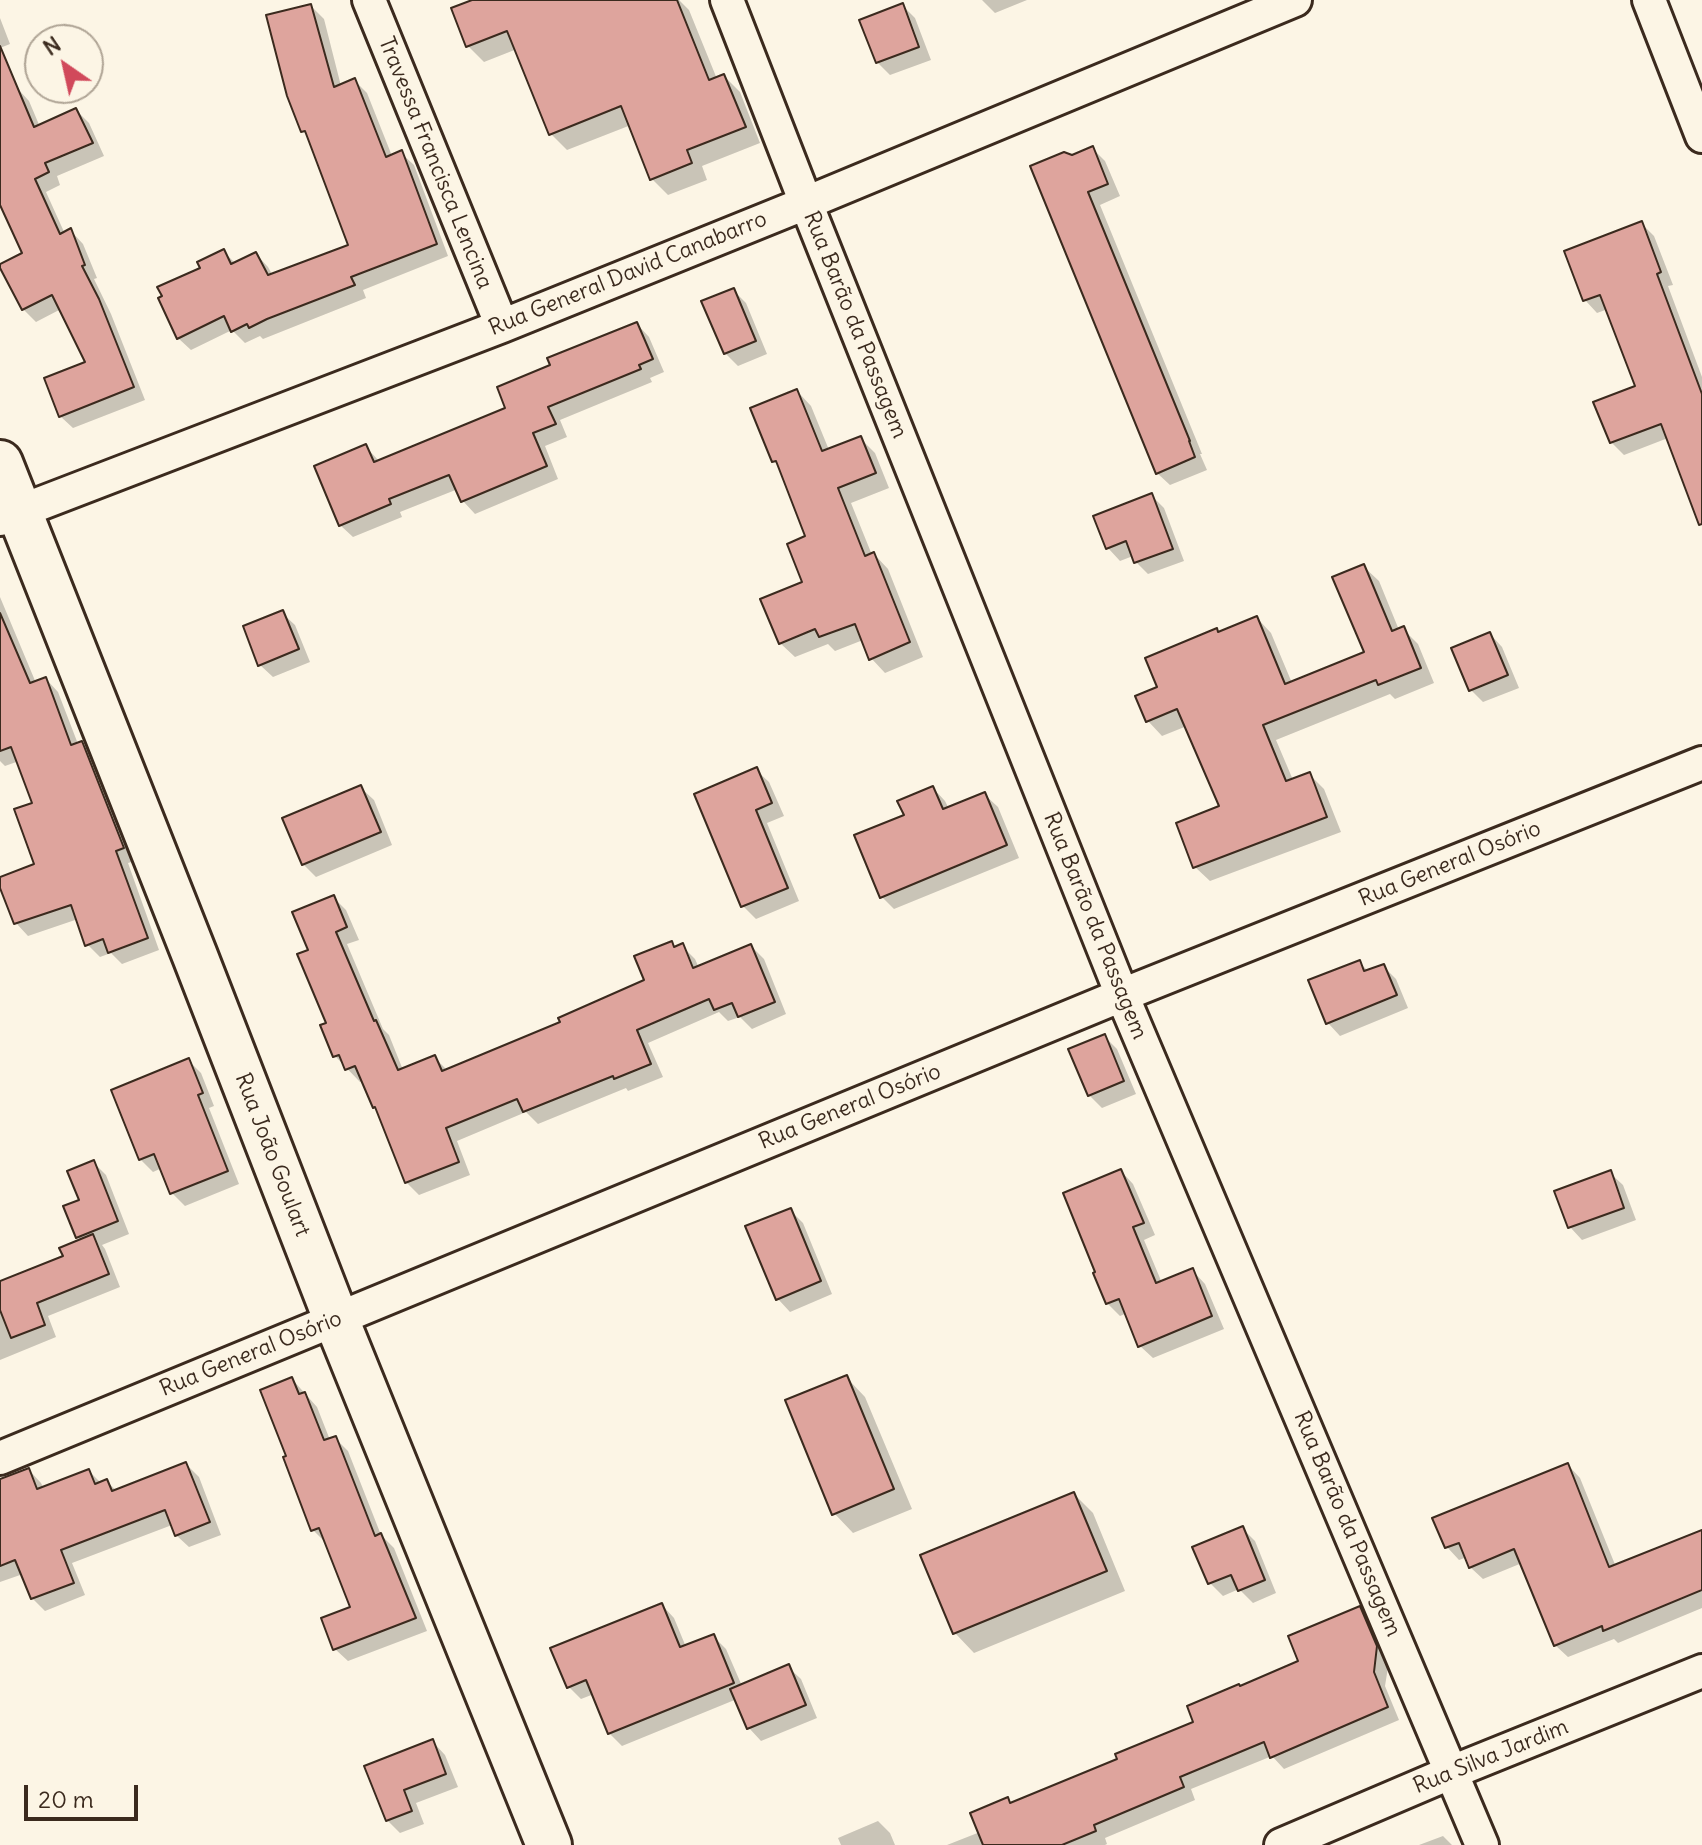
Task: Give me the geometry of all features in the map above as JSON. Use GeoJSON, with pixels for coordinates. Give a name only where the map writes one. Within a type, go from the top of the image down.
{"type":"FeatureCollection","features":[{"type":"Feature","properties":{"kind":"street","name":"Travessa Francisca Lencina"},"geometry":{"type":"LineString","coordinates":[[369,0],[502,326]]}},
{"type":"Feature","properties":{"kind":"street","name":"Rua Barão da Passagem"},"geometry":{"type":"LineString","coordinates":[[727,0],[1122,995],[1482,1845]]}},
{"type":"Feature","properties":{"kind":"street","name":"Rua General David Canabarro"},"geometry":{"type":"LineString","coordinates":[[9,515],[502,326],[1295,0]]}},
{"type":"Feature","properties":{"kind":"street"},"geometry":{"type":"LineString","coordinates":[[1649,0],[1702,136]]}},
{"type":"Feature","properties":{"kind":"street","name":"Rua João Goulart"},"geometry":{"type":"LineString","coordinates":[[0,463],[9,515],[189,941],[336,1319],[549,1845]]}},
{"type":"Feature","properties":{"kind":"street","name":"Rua General Osório"},"geometry":{"type":"LineString","coordinates":[[0,1458],[1122,995],[1702,763]]}},
{"type":"Feature","properties":{"kind":"street","name":"Rua Silva Jardim"},"geometry":{"type":"LineString","coordinates":[[1281,1845],[1702,1671]]}},
{"type":"Feature","properties":{"kind":"building"},"geometry":{"type":"Polygon","coordinates":[[[472,0],[677,0],[709,80],[724,74],[746,127],[687,150],[692,163],[650,180],[621,106],[549,135],[507,31],[466,47],[451,8],[472,0]]]}},
{"type":"Feature","properties":{"kind":"building"},"geometry":{"type":"Polygon","coordinates":[[[903,3],[919,47],[876,63],[859,20],[903,3]]]}},
{"type":"Feature","properties":{"kind":"building"},"geometry":{"type":"Polygon","coordinates":[[[311,4],[334,87],[355,78],[386,157],[402,150],[437,244],[351,277],[355,285],[249,328],[247,324],[231,332],[224,316],[177,339],[158,298],[162,296],[157,287],[200,268],[197,262],[224,249],[231,264],[256,252],[268,275],[348,245],[305,131],[301,132],[287,96],[266,15],[311,4]]]}},
{"type":"Feature","properties":{"kind":"building"},"geometry":{"type":"Polygon","coordinates":[[[0,46],[34,127],[76,108],[93,143],[45,163],[49,172],[35,179],[60,234],[71,228],[85,265],[82,266],[99,299],[134,387],[59,417],[44,378],[85,362],[52,295],[22,310],[0,268],[0,264],[22,253],[0,205],[0,46]]]}},
{"type":"Feature","properties":{"kind":"building"},"geometry":{"type":"Polygon","coordinates":[[[1093,146],[1108,184],[1088,192],[1195,457],[1156,474],[1030,166],[1064,152],[1072,155],[1093,146]]]}},
{"type":"Feature","properties":{"kind":"building"},"geometry":{"type":"Polygon","coordinates":[[[1642,221],[1661,272],[1657,274],[1702,394],[1702,524],[1699,525],[1661,424],[1610,443],[1593,402],[1635,386],[1600,295],[1583,301],[1564,251],[1642,221]]]}},
{"type":"Feature","properties":{"kind":"building"},"geometry":{"type":"Polygon","coordinates":[[[734,288],[756,341],[724,354],[701,301],[734,288]]]}},
{"type":"Feature","properties":{"kind":"building"},"geometry":{"type":"Polygon","coordinates":[[[637,322],[653,359],[639,365],[641,369],[548,407],[556,424],[533,433],[547,466],[461,502],[449,475],[389,499],[391,504],[339,526],[314,466],[366,444],[374,462],[505,408],[497,387],[550,365],[547,358],[637,322]]]}},
{"type":"Feature","properties":{"kind":"building"},"geometry":{"type":"Polygon","coordinates":[[[797,389],[822,451],[861,436],[876,473],[838,488],[865,556],[874,552],[910,642],[869,660],[855,624],[819,637],[815,629],[779,644],[760,599],[802,582],[787,544],[805,536],[776,461],[772,462],[750,408],[797,389]]]}},
{"type":"Feature","properties":{"kind":"building"},"geometry":{"type":"Polygon","coordinates":[[[1152,493],[1173,549],[1134,563],[1126,541],[1106,549],[1093,516],[1152,493]]]}},
{"type":"Feature","properties":{"kind":"building"},"geometry":{"type":"Polygon","coordinates":[[[1364,564],[1392,631],[1404,626],[1421,668],[1378,685],[1376,680],[1263,725],[1286,781],[1310,772],[1327,817],[1193,868],[1176,823],[1219,806],[1177,709],[1146,722],[1135,696],[1157,687],[1145,658],[1217,628],[1218,632],[1257,616],[1285,684],[1364,652],[1332,577],[1364,564]]]}},
{"type":"Feature","properties":{"kind":"building"},"geometry":{"type":"Polygon","coordinates":[[[283,610],[299,649],[258,666],[243,626],[283,610]]]}},
{"type":"Feature","properties":{"kind":"building"},"geometry":{"type":"Polygon","coordinates":[[[0,613],[30,683],[46,677],[71,745],[82,741],[124,848],[116,851],[148,938],[108,953],[103,939],[85,946],[71,905],[14,924],[0,888],[0,877],[34,864],[14,809],[32,803],[11,747],[0,751],[0,613]]]}},
{"type":"Feature","properties":{"kind":"building"},"geometry":{"type":"Polygon","coordinates":[[[1490,632],[1508,675],[1469,691],[1451,648],[1490,632]]]}},
{"type":"Feature","properties":{"kind":"building"},"geometry":{"type":"Polygon","coordinates":[[[757,767],[772,803],[756,810],[788,888],[741,907],[694,794],[757,767]]]}},
{"type":"Feature","properties":{"kind":"building"},"geometry":{"type":"Polygon","coordinates":[[[361,785],[381,832],[302,865],[282,818],[361,785]]]}},
{"type":"Feature","properties":{"kind":"building"},"geometry":{"type":"Polygon","coordinates":[[[933,786],[943,809],[985,792],[1007,845],[880,898],[854,835],[904,815],[897,801],[933,786]]]}},
{"type":"Feature","properties":{"kind":"building"},"geometry":{"type":"Polygon","coordinates":[[[334,895],[347,927],[336,932],[398,1070],[435,1055],[442,1071],[560,1022],[558,1018],[644,980],[634,956],[672,941],[674,947],[683,943],[693,968],[751,944],[775,1002],[738,1017],[732,1003],[714,1010],[709,999],[637,1030],[651,1064],[523,1112],[517,1099],[446,1128],[459,1162],[405,1183],[355,1066],[345,1070],[339,1055],[333,1057],[320,1025],[326,1023],[297,954],[308,950],[292,912],[334,895]]]}},
{"type":"Feature","properties":{"kind":"building"},"geometry":{"type":"Polygon","coordinates":[[[1360,960],[1364,971],[1384,964],[1397,995],[1326,1024],[1308,980],[1360,960]]]}},
{"type":"Feature","properties":{"kind":"building"},"geometry":{"type":"Polygon","coordinates":[[[1105,1034],[1124,1081],[1088,1096],[1068,1049],[1105,1034]]]}},
{"type":"Feature","properties":{"kind":"building"},"geometry":{"type":"Polygon","coordinates":[[[189,1058],[203,1093],[198,1095],[228,1171],[170,1194],[154,1154],[139,1160],[111,1090],[189,1058]]]}},
{"type":"Feature","properties":{"kind":"building"},"geometry":{"type":"Polygon","coordinates":[[[94,1160],[118,1221],[76,1238],[63,1206],[79,1200],[67,1171],[94,1160]]]}},
{"type":"Feature","properties":{"kind":"building"},"geometry":{"type":"Polygon","coordinates":[[[1121,1169],[1144,1223],[1133,1227],[1156,1283],[1193,1268],[1212,1316],[1138,1347],[1119,1299],[1106,1304],[1063,1193],[1121,1169]]]}},
{"type":"Feature","properties":{"kind":"building"},"geometry":{"type":"Polygon","coordinates":[[[1611,1170],[1624,1208],[1568,1228],[1554,1191],[1611,1170]]]}},
{"type":"Feature","properties":{"kind":"building"},"geometry":{"type":"Polygon","coordinates":[[[791,1208],[821,1281],[776,1300],[745,1226],[791,1208]]]}},
{"type":"Feature","properties":{"kind":"building"},"geometry":{"type":"Polygon","coordinates":[[[93,1234],[109,1274],[37,1303],[45,1325],[11,1338],[0,1310],[0,1281],[63,1256],[59,1248],[93,1234]]]}},
{"type":"Feature","properties":{"kind":"building"},"geometry":{"type":"Polygon","coordinates":[[[847,1375],[894,1489],[832,1515],[785,1400],[847,1375]]]}},
{"type":"Feature","properties":{"kind":"building"},"geometry":{"type":"Polygon","coordinates":[[[292,1377],[299,1394],[305,1392],[324,1440],[336,1436],[375,1536],[381,1533],[416,1618],[333,1650],[321,1618],[350,1607],[319,1528],[311,1531],[260,1390],[292,1377]]]}},
{"type":"Feature","properties":{"kind":"building"},"geometry":{"type":"Polygon","coordinates":[[[186,1462],[210,1522],[175,1536],[165,1510],[61,1550],[74,1583],[31,1599],[15,1560],[0,1566],[0,1479],[29,1468],[37,1489],[89,1469],[95,1484],[107,1479],[112,1491],[186,1462]]]}},
{"type":"Feature","properties":{"kind":"building"},"geometry":{"type":"Polygon","coordinates":[[[1568,1463],[1609,1567],[1702,1530],[1702,1590],[1603,1631],[1602,1626],[1554,1646],[1514,1549],[1469,1568],[1459,1543],[1445,1548],[1432,1518],[1568,1463]]]}},
{"type":"Feature","properties":{"kind":"building"},"geometry":{"type":"Polygon","coordinates":[[[1074,1492],[1107,1571],[953,1634],[920,1555],[1074,1492]]]}},
{"type":"Feature","properties":{"kind":"building"},"geometry":{"type":"Polygon","coordinates":[[[1243,1526],[1265,1580],[1238,1591],[1231,1575],[1208,1584],[1192,1547],[1243,1526]]]}},
{"type":"Feature","properties":{"kind":"building"},"geometry":{"type":"Polygon","coordinates":[[[662,1603],[680,1647],[714,1634],[734,1683],[608,1734],[586,1680],[567,1688],[550,1648],[662,1603]]]}},
{"type":"Feature","properties":{"kind":"building"},"geometry":{"type":"Polygon","coordinates":[[[1360,1606],[1377,1646],[1374,1672],[1388,1707],[1270,1758],[1264,1742],[1180,1777],[1184,1787],[1094,1825],[1096,1831],[1062,1845],[983,1845],[970,1813],[1008,1797],[1010,1803],[1117,1759],[1115,1754],[1193,1722],[1187,1706],[1298,1661],[1288,1636],[1360,1606]]]}},
{"type":"Feature","properties":{"kind":"building"},"geometry":{"type":"Polygon","coordinates":[[[789,1664],[806,1705],[747,1729],[730,1689],[789,1664]]]}},
{"type":"Feature","properties":{"kind":"building"},"geometry":{"type":"Polygon","coordinates":[[[433,1739],[446,1774],[404,1790],[412,1811],[386,1821],[364,1766],[433,1739]]]}}]}
